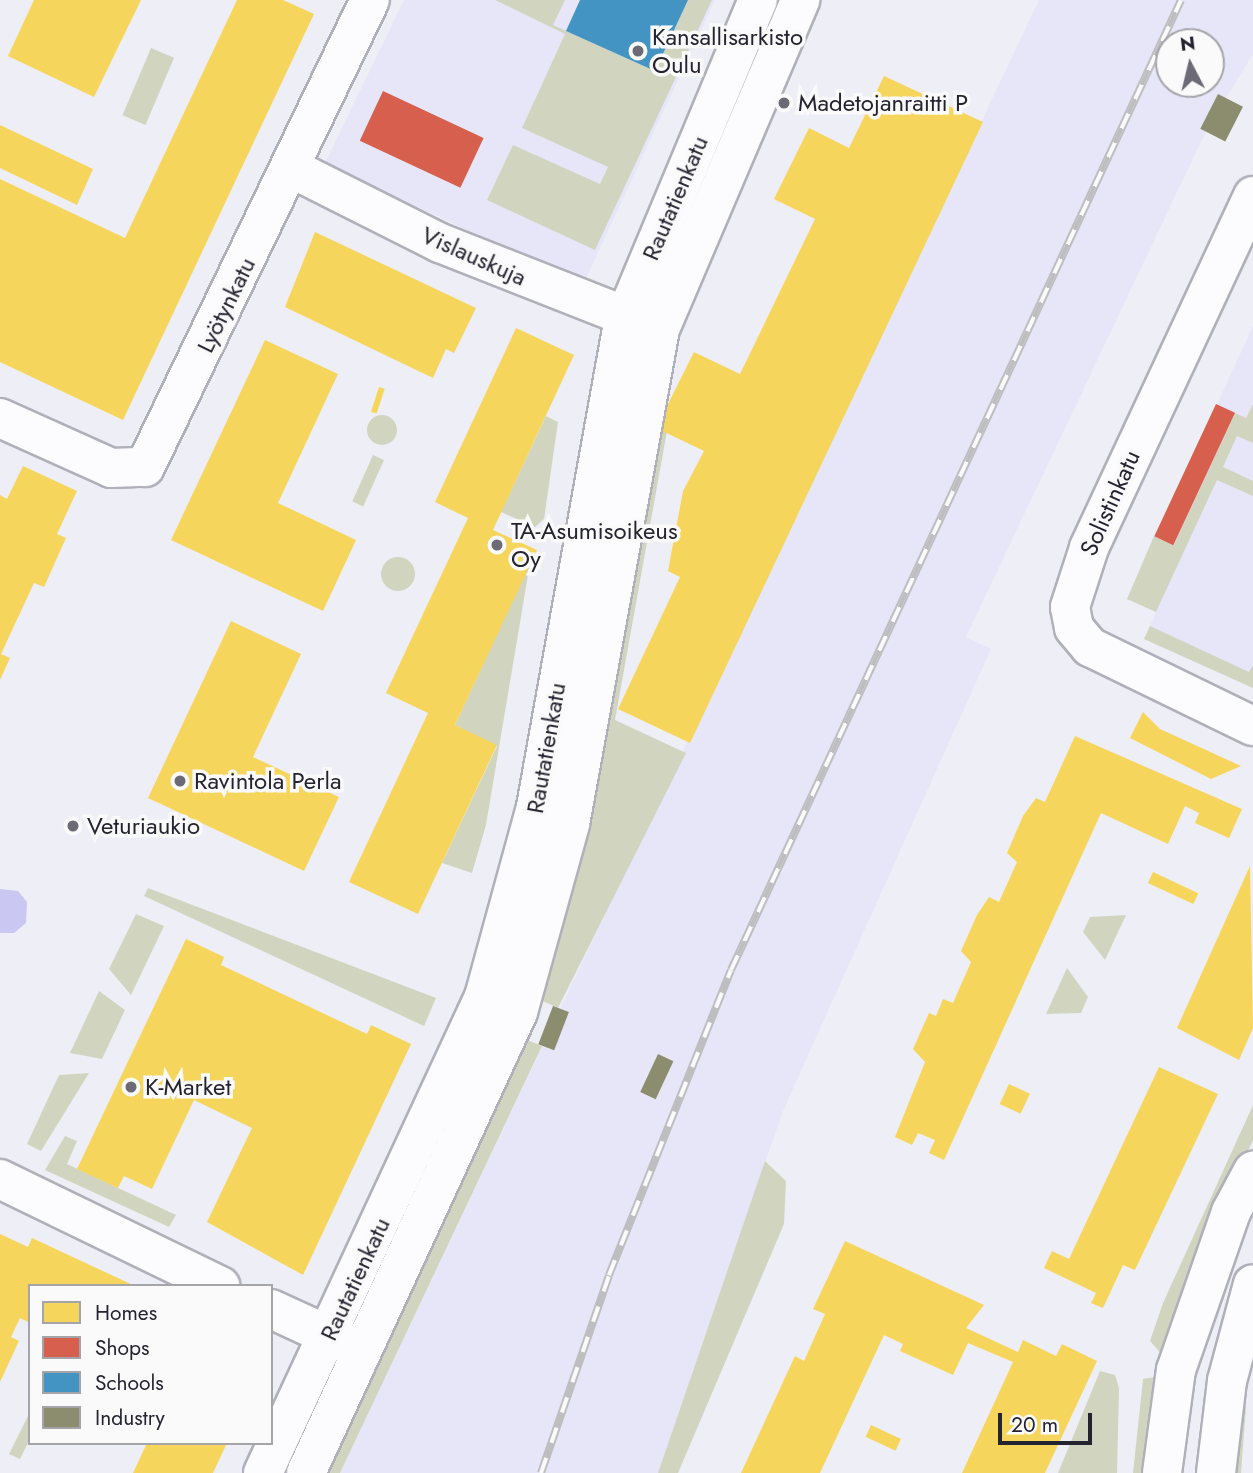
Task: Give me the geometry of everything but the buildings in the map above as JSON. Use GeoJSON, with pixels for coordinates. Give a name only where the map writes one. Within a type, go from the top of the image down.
{"type":"FeatureCollection","features":[{"type":"Feature","properties":{"kind":"main road","name":"Lyötynkatu"},"geometry":{"type":"LineString","coordinates":[[0,418],[111,468],[145,467],[293,169],[370,0]]}},
{"type":"Feature","properties":{"kind":"main road","name":"Rautatienkatu"},"geometry":{"type":"LineString","coordinates":[[263,1473],[484,997],[513,907],[624,320],[758,0]]}},
{"type":"Feature","properties":{"kind":"main road","name":"Rautatienkatu"},"geometry":{"type":"LineString","coordinates":[[306,1473],[518,1012],[549,918],[660,330],[800,0]]}},
{"type":"Feature","properties":{"kind":"main road","name":"Vislauskuja"},"geometry":{"type":"LineString","coordinates":[[293,169],[440,243],[624,320],[660,330]]}},
{"type":"Feature","properties":{"kind":"main road","name":"Solistinkatu"},"geometry":{"type":"LineString","coordinates":[[1253,195],[1101,522],[1070,607],[1074,628],[1090,647],[1253,726]]}},
{"type":"Feature","properties":{"kind":"main road"},"geometry":{"type":"LineString","coordinates":[[1162,1473],[1176,1370],[1231,1212],[1253,1171]]}},
{"type":"Feature","properties":{"kind":"main road"},"geometry":{"type":"LineString","coordinates":[[0,1179],[216,1284]]}},
{"type":"Feature","properties":{"kind":"main road"},"geometry":{"type":"LineString","coordinates":[[1216,1473],[1227,1381],[1253,1284]]}},
{"type":"Feature","properties":{"kind":"main road"},"geometry":{"type":"LineString","coordinates":[[273,1310],[364,1351]]}},
{"type":"Feature","properties":{"kind":"shaded area"},"geometry":{"type":"Polygon","coordinates":[[[404,0],[715,0],[583,285],[325,163],[404,0]]]}},
{"type":"Feature","properties":{"kind":"shaded area"},"geometry":{"type":"Polygon","coordinates":[[[1039,0],[1253,0],[1253,54],[1206,131],[966,637],[991,649],[783,1111],[658,1473],[340,1473],[1039,0]]]}},
{"type":"Feature","properties":{"kind":"shaded area"},"geometry":{"type":"Polygon","coordinates":[[[1253,326],[1253,688],[1144,639],[1156,612],[1127,599],[1253,326]]]}},
{"type":"Feature","properties":{"kind":"green space"},"geometry":{"type":"Polygon","coordinates":[[[495,0],[565,0],[553,25],[655,71],[688,0],[712,0],[595,250],[487,200],[513,145],[600,184],[608,167],[522,128],[565,34],[495,0]]]}},
{"type":"Feature","properties":{"kind":"green space"},"geometry":{"type":"Polygon","coordinates":[[[151,48],[174,58],[145,125],[122,115],[151,48]]]}},
{"type":"Feature","properties":{"kind":"green space"},"geometry":{"type":"Polygon","coordinates":[[[1253,404],[1253,443],[1237,436],[1223,467],[1253,481],[1253,496],[1217,480],[1156,612],[1127,599],[1154,536],[1174,545],[1235,413],[1246,418],[1253,404]]]}},
{"type":"Feature","properties":{"kind":"green space"},"geometry":{"type":"Polygon","coordinates":[[[382,415],[388,416],[396,424],[396,436],[388,444],[382,445],[376,444],[368,436],[367,430],[368,424],[376,416],[382,415]]]}},
{"type":"Feature","properties":{"kind":"green space"},"geometry":{"type":"Polygon","coordinates":[[[546,416],[558,422],[544,519],[535,527],[501,512],[546,416]]]}},
{"type":"Feature","properties":{"kind":"green space"},"geometry":{"type":"Polygon","coordinates":[[[656,418],[669,420],[615,720],[686,753],[558,1008],[536,998],[656,418]]]}},
{"type":"Feature","properties":{"kind":"green space"},"geometry":{"type":"Polygon","coordinates":[[[373,455],[384,460],[363,506],[352,502],[373,455]]]}},
{"type":"Feature","properties":{"kind":"green space"},"geometry":{"type":"Polygon","coordinates":[[[398,557],[410,562],[415,574],[410,586],[398,591],[386,586],[381,574],[386,562],[398,557]]]}},
{"type":"Feature","properties":{"kind":"green space"},"geometry":{"type":"Polygon","coordinates":[[[530,563],[486,825],[472,873],[442,863],[497,746],[455,725],[530,563]]]}},
{"type":"Feature","properties":{"kind":"green space"},"geometry":{"type":"Polygon","coordinates":[[[1150,626],[1249,672],[1253,665],[1253,688],[1144,639],[1150,626]]]}},
{"type":"Feature","properties":{"kind":"green space"},"geometry":{"type":"Polygon","coordinates":[[[148,888],[436,998],[424,1026],[144,896],[148,888]]]}},
{"type":"Feature","properties":{"kind":"green space"},"geometry":{"type":"Polygon","coordinates":[[[136,914],[164,926],[131,995],[109,969],[136,914]]]}},
{"type":"Feature","properties":{"kind":"green space"},"geometry":{"type":"Polygon","coordinates":[[[1126,915],[1105,960],[1083,932],[1090,917],[1126,915]]]}},
{"type":"Feature","properties":{"kind":"green space"},"geometry":{"type":"Polygon","coordinates":[[[1067,968],[1088,997],[1081,1013],[1046,1014],[1067,968]]]}},
{"type":"Feature","properties":{"kind":"green space"},"geometry":{"type":"Polygon","coordinates":[[[99,991],[125,1010],[102,1059],[70,1053],[99,991]]]}},
{"type":"Feature","properties":{"kind":"green space"},"geometry":{"type":"Polygon","coordinates":[[[520,1037],[542,1046],[340,1473],[317,1473],[520,1037]]]}},
{"type":"Feature","properties":{"kind":"green space"},"geometry":{"type":"Polygon","coordinates":[[[89,1073],[41,1151],[27,1144],[59,1075],[89,1073]]]}},
{"type":"Feature","properties":{"kind":"green space"},"geometry":{"type":"Polygon","coordinates":[[[1253,1105],[1253,1140],[1202,1249],[1165,1358],[1150,1341],[1163,1303],[1253,1105]]]}},
{"type":"Feature","properties":{"kind":"green space"},"geometry":{"type":"Polygon","coordinates":[[[65,1136],[77,1141],[67,1164],[176,1215],[169,1227],[45,1170],[65,1136]]]}},
{"type":"Feature","properties":{"kind":"green space"},"geometry":{"type":"Polygon","coordinates":[[[765,1161],[786,1181],[784,1224],[678,1473],[658,1473],[765,1161]]]}},
{"type":"Feature","properties":{"kind":"green space"},"geometry":{"type":"Polygon","coordinates":[[[1100,1371],[1115,1375],[1119,1388],[1117,1473],[1058,1473],[1100,1371]]]}},
{"type":"Feature","properties":{"kind":"green space"},"geometry":{"type":"Polygon","coordinates":[[[1160,1376],[1148,1473],[1133,1473],[1143,1379],[1160,1376]]]}},
{"type":"Feature","properties":{"kind":"green space"},"geometry":{"type":"Polygon","coordinates":[[[1235,1403],[1246,1407],[1241,1473],[1228,1473],[1235,1403]]]}},
{"type":"Feature","properties":{"kind":"green space"},"geometry":{"type":"Polygon","coordinates":[[[28,1416],[28,1443],[20,1459],[9,1454],[28,1416]]]}},
{"type":"Feature","properties":{"kind":"water"},"geometry":{"type":"Polygon","coordinates":[[[0,889],[18,891],[27,902],[26,923],[14,933],[0,933],[0,889]]]}},
{"type":"Feature","properties":{"kind":"railway"},"geometry":{"type":"LineString","coordinates":[[541,1473],[609,1275],[731,970],[1181,0]]}},
{"type":"Feature","properties":{"kind":"place","name":"Kansallisarkisto Oulu"},"geometry":{"type":"Point","coordinates":[638,51]}},
{"type":"Feature","properties":{"kind":"place","name":"Madetojanraitti P"},"geometry":{"type":"Point","coordinates":[784,103]}},
{"type":"Feature","properties":{"kind":"place","name":"TA-Asumisoikeus Oy"},"geometry":{"type":"Point","coordinates":[497,545]}},
{"type":"Feature","properties":{"kind":"place","name":"Ravintola Perla"},"geometry":{"type":"Point","coordinates":[180,781]}},
{"type":"Feature","properties":{"kind":"place","name":"Veturiaukio"},"geometry":{"type":"Point","coordinates":[73,826]}},
{"type":"Feature","properties":{"kind":"place","name":"K-Market"},"geometry":{"type":"Point","coordinates":[131,1087]}}]}
